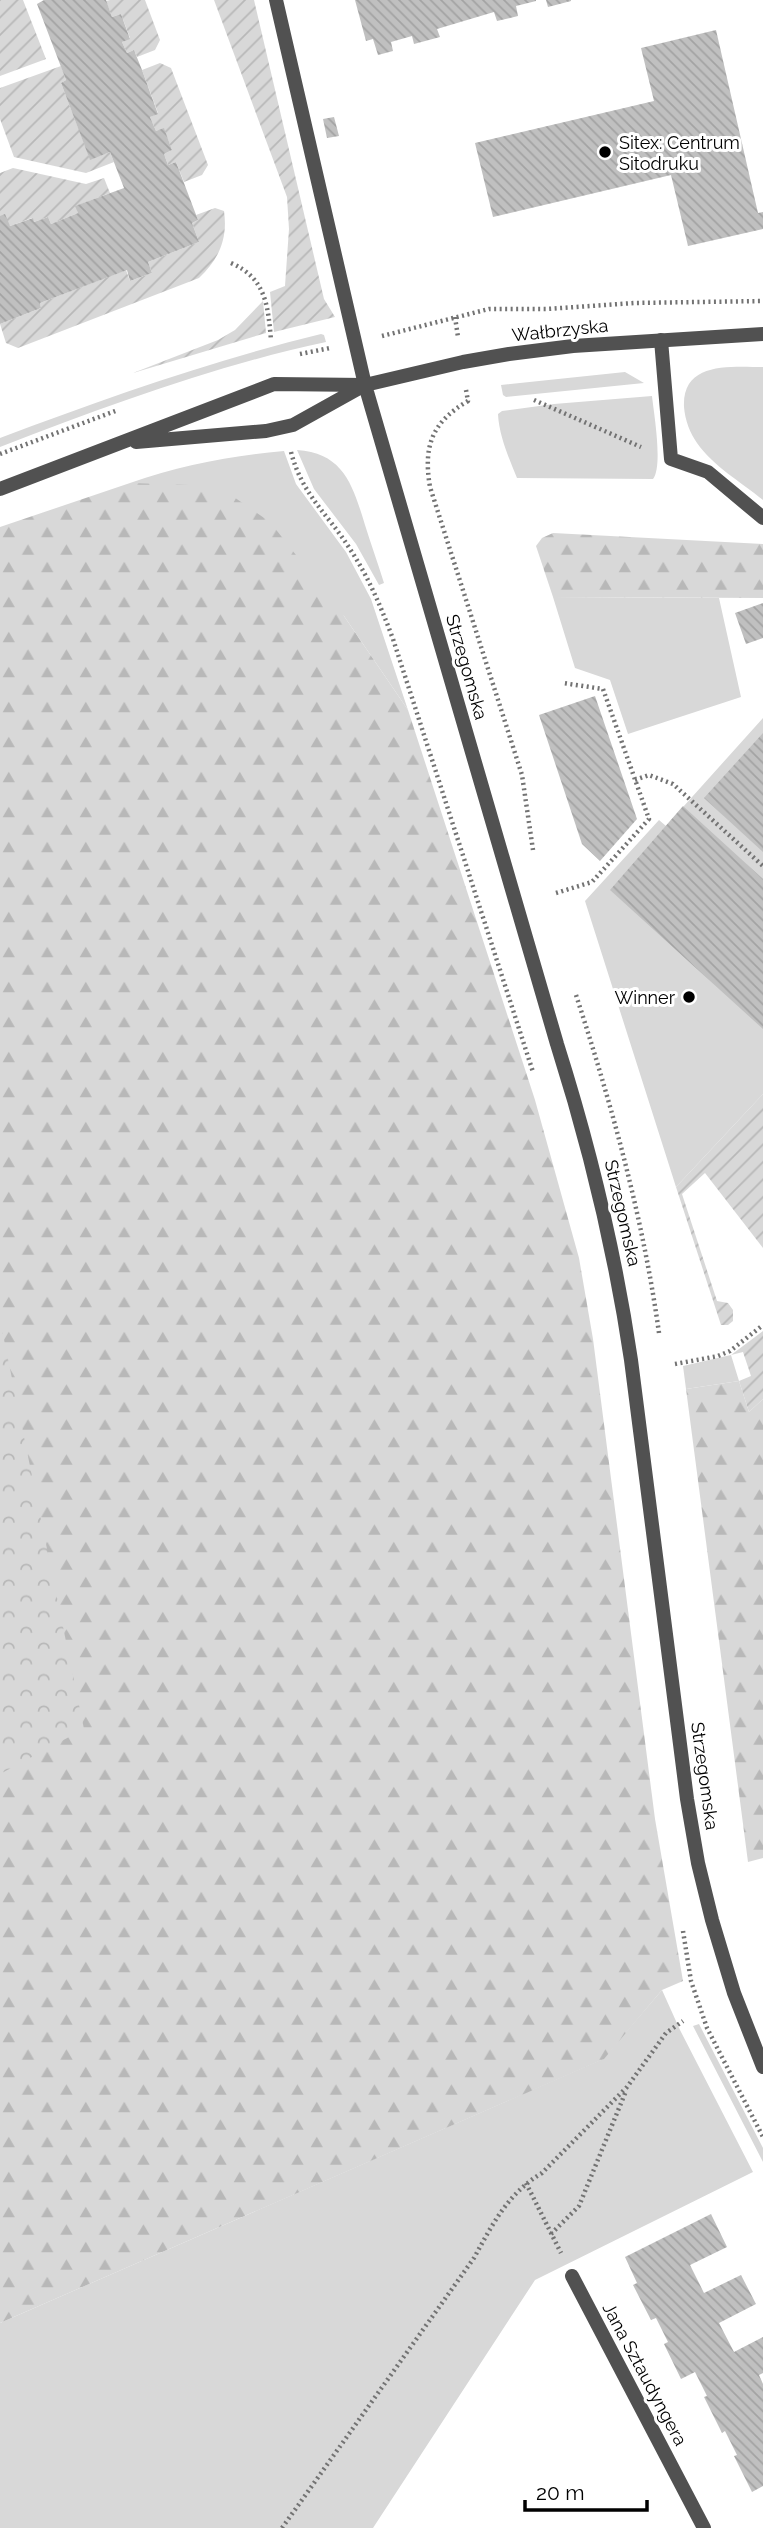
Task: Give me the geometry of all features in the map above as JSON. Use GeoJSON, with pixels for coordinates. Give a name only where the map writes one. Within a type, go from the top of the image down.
{"type":"FeatureCollection","features":[{"type":"Feature","properties":{"kind":"street"},"geometry":{"type":"LineString","coordinates":[[276,0],[365,385]]}},
{"type":"Feature","properties":{"kind":"street","name":"Wałbrzyska"},"geometry":{"type":"LineString","coordinates":[[0,489],[274,384],[365,385],[484,358],[573,346],[763,334]]}},
{"type":"Feature","properties":{"kind":"street"},"geometry":{"type":"LineString","coordinates":[[661,340],[671,459],[708,472],[763,518]]}},
{"type":"Feature","properties":{"kind":"street","name":"Wałbrzyska"},"geometry":{"type":"LineString","coordinates":[[119,444],[266,431],[293,425],[365,385]]}},
{"type":"Feature","properties":{"kind":"street","name":"Strzegomska"},"geometry":{"type":"LineString","coordinates":[[365,385],[549,1019],[581,1120],[603,1206],[621,1291],[629,1346],[687,1799],[698,1863],[726,1970],[763,2067]]}},
{"type":"Feature","properties":{"kind":"street","name":"Jana Sztaudyngera"},"geometry":{"type":"LineString","coordinates":[[572,2276],[704,2528]]}},
{"type":"Feature","properties":{"kind":"path"},"geometry":{"type":"LineString","coordinates":[[231,263],[246,269],[267,300],[271,340]]}},
{"type":"Feature","properties":{"kind":"path"},"geometry":{"type":"LineString","coordinates":[[380,337],[489,309],[763,300]]}},
{"type":"Feature","properties":{"kind":"path"},"geometry":{"type":"LineString","coordinates":[[455,317],[458,332]]}},
{"type":"Feature","properties":{"kind":"path"},"geometry":{"type":"LineString","coordinates":[[534,400],[671,459]]}},
{"type":"Feature","properties":{"kind":"path"},"geometry":{"type":"LineString","coordinates":[[291,450],[305,490],[350,548],[374,591],[393,639],[536,1081]]}},
{"type":"Feature","properties":{"kind":"path"},"geometry":{"type":"LineString","coordinates":[[556,894],[592,882],[649,819],[603,689],[563,682]]}},
{"type":"Feature","properties":{"kind":"path"},"geometry":{"type":"LineString","coordinates":[[635,780],[649,775],[673,783],[763,866]]}},
{"type":"Feature","properties":{"kind":"path"},"geometry":{"type":"LineString","coordinates":[[675,1364],[718,1356],[730,1351],[763,1325]]}},
{"type":"Feature","properties":{"kind":"path"},"geometry":{"type":"LineString","coordinates":[[682,1929],[691,1981],[702,2017],[763,2137]]}},
{"type":"Feature","properties":{"kind":"path"},"geometry":{"type":"LineString","coordinates":[[282,2528],[474,2258],[498,2213],[526,2183],[542,2173],[627,2087],[666,2033],[683,2021]]}},
{"type":"Feature","properties":{"kind":"path"},"geometry":{"type":"LineString","coordinates":[[551,2234],[579,2206],[627,2087]]}},
{"type":"Feature","properties":{"kind":"path"},"geometry":{"type":"LineString","coordinates":[[526,2183],[572,2276]]}},
{"type":"Feature","properties":{"kind":"green space"},"geometry":{"type":"Polygon","coordinates":[[[0,0],[23,0],[46,59],[0,76],[0,0]]]}},
{"type":"Feature","properties":{"kind":"green space"},"geometry":{"type":"Polygon","coordinates":[[[145,0],[160,40],[155,50],[137,57],[134,50],[127,53],[122,42],[130,38],[121,14],[112,17],[106,1],[145,0]]]}},
{"type":"Feature","properties":{"kind":"green space"},"geometry":{"type":"Polygon","coordinates":[[[214,0],[254,0],[324,299],[335,317],[274,332],[270,292],[285,286],[289,229],[287,197],[214,0]]]}},
{"type":"Feature","properties":{"kind":"green space"},"geometry":{"type":"Polygon","coordinates":[[[160,63],[171,68],[208,165],[202,175],[184,182],[176,162],[168,165],[164,154],[172,150],[164,129],[156,131],[150,117],[158,113],[142,70],[160,63]]]}},
{"type":"Feature","properties":{"kind":"green space"},"geometry":{"type":"Polygon","coordinates":[[[61,66],[66,80],[61,83],[90,159],[110,152],[114,162],[86,173],[14,157],[0,119],[0,88],[61,66]]]}},
{"type":"Feature","properties":{"kind":"green space"},"geometry":{"type":"Polygon","coordinates":[[[13,168],[86,184],[104,178],[110,193],[76,206],[78,213],[51,224],[48,217],[34,222],[32,218],[10,226],[0,216],[0,173],[13,168]]]}},
{"type":"Feature","properties":{"kind":"green space"},"geometry":{"type":"Polygon","coordinates":[[[215,208],[224,211],[225,231],[217,256],[199,278],[18,348],[6,343],[0,324],[41,308],[40,303],[126,270],[130,281],[152,273],[148,262],[199,242],[192,223],[198,220],[196,215],[215,208]]]}},
{"type":"Feature","properties":{"kind":"green space"},"geometry":{"type":"Polygon","coordinates":[[[263,301],[266,333],[133,373],[218,340],[235,330],[263,301]]]}},
{"type":"Feature","properties":{"kind":"green space"},"geometry":{"type":"Polygon","coordinates":[[[321,334],[326,342],[202,375],[0,447],[0,438],[119,395],[199,368],[321,334]]]}},
{"type":"Feature","properties":{"kind":"green space"},"geometry":{"type":"Polygon","coordinates":[[[763,367],[763,500],[719,466],[697,443],[690,431],[684,407],[691,381],[700,374],[723,368],[763,367]]]}},
{"type":"Feature","properties":{"kind":"green space"},"geometry":{"type":"Polygon","coordinates":[[[625,372],[644,383],[506,397],[501,385],[625,372]]]}},
{"type":"Feature","properties":{"kind":"green space"},"geometry":{"type":"Polygon","coordinates":[[[652,396],[658,452],[653,479],[517,478],[500,430],[498,414],[502,411],[652,396]]]}},
{"type":"Feature","properties":{"kind":"green space"},"geometry":{"type":"Polygon","coordinates":[[[297,450],[313,452],[326,458],[344,474],[356,497],[384,583],[379,585],[356,544],[314,489],[297,450]]]}},
{"type":"Feature","properties":{"kind":"green space"},"geometry":{"type":"Polygon","coordinates":[[[284,451],[296,484],[346,552],[371,599],[408,710],[344,616],[130,483],[206,462],[284,451]]]}},
{"type":"Feature","properties":{"kind":"green space"},"geometry":{"type":"Polygon","coordinates":[[[130,483],[218,486],[270,522],[344,616],[408,710],[535,1100],[579,1258],[593,1339],[655,1819],[683,1981],[662,1990],[604,2059],[0,2323],[0,527],[130,483]]]}},
{"type":"Feature","properties":{"kind":"green space"},"geometry":{"type":"Polygon","coordinates":[[[553,533],[763,544],[763,598],[553,597],[536,546],[542,538],[553,533]]]}},
{"type":"Feature","properties":{"kind":"green space"},"geometry":{"type":"Polygon","coordinates":[[[553,597],[719,598],[741,697],[628,734],[610,680],[575,668],[553,597]]]}},
{"type":"Feature","properties":{"kind":"green space","name":"Winner"},"geometry":{"type":"Polygon","coordinates":[[[763,718],[763,1094],[676,1187],[585,901],[659,820],[666,826],[763,718]]]}},
{"type":"Feature","properties":{"kind":"green space"},"geometry":{"type":"Polygon","coordinates":[[[763,1094],[763,1248],[705,1173],[682,1194],[717,1301],[728,1303],[733,1310],[733,1321],[728,1325],[721,1325],[676,1187],[763,1094]]]}},
{"type":"Feature","properties":{"kind":"green space"},"geometry":{"type":"Polygon","coordinates":[[[0,1320],[84,1729],[0,1774],[0,1320]]]}},
{"type":"Feature","properties":{"kind":"green space"},"geometry":{"type":"Polygon","coordinates":[[[763,1331],[763,1399],[749,1412],[739,1381],[751,1376],[743,1352],[731,1355],[763,1331]]]}},
{"type":"Feature","properties":{"kind":"green space"},"geometry":{"type":"Polygon","coordinates":[[[731,1355],[739,1381],[686,1389],[683,1366],[731,1355]]]}},
{"type":"Feature","properties":{"kind":"green space"},"geometry":{"type":"Polygon","coordinates":[[[739,1381],[749,1412],[763,1399],[763,1858],[748,1862],[686,1389],[739,1381]]]}},
{"type":"Feature","properties":{"kind":"green space"},"geometry":{"type":"Polygon","coordinates":[[[662,1990],[753,2172],[535,2280],[373,2528],[0,2528],[0,2323],[603,2059],[662,1990]]]}},
{"type":"Feature","properties":{"kind":"green space"},"geometry":{"type":"Polygon","coordinates":[[[699,2024],[763,2148],[763,2162],[693,2026],[699,2024]]]}},
{"type":"Feature","properties":{"kind":"building"},"geometry":{"type":"Polygon","coordinates":[[[44,0],[106,0],[112,17],[121,14],[130,39],[122,42],[127,53],[134,50],[142,70],[158,114],[150,117],[156,131],[164,128],[172,150],[164,154],[168,165],[176,162],[198,220],[192,223],[199,242],[148,262],[152,273],[130,281],[127,270],[40,303],[41,308],[0,324],[0,216],[5,214],[10,226],[33,218],[34,222],[48,217],[51,224],[78,213],[75,206],[124,188],[110,152],[90,160],[61,83],[66,80],[37,4],[44,0]]]}},
{"type":"Feature","properties":{"kind":"building"},"geometry":{"type":"Polygon","coordinates":[[[355,0],[536,1],[516,6],[518,16],[497,21],[494,12],[437,29],[440,37],[414,44],[412,36],[391,42],[393,51],[378,55],[373,39],[366,41],[355,0]]]}},
{"type":"Feature","properties":{"kind":"building"},"geometry":{"type":"Polygon","coordinates":[[[546,0],[571,0],[571,1],[548,7],[546,0]]]}},
{"type":"Feature","properties":{"kind":"building"},"geometry":{"type":"Polygon","coordinates":[[[716,30],[758,213],[763,212],[763,229],[688,246],[671,175],[493,217],[475,143],[654,101],[641,48],[716,30]]]}},
{"type":"Feature","properties":{"kind":"building"},"geometry":{"type":"Polygon","coordinates":[[[334,117],[339,136],[327,138],[323,119],[334,117]]]}},
{"type":"Feature","properties":{"kind":"building"},"geometry":{"type":"Polygon","coordinates":[[[763,603],[763,638],[746,644],[735,613],[763,603]]]}},
{"type":"Feature","properties":{"kind":"building"},"geometry":{"type":"Polygon","coordinates":[[[595,696],[637,819],[600,861],[582,844],[539,715],[595,696]]]}},
{"type":"Feature","properties":{"kind":"building"},"geometry":{"type":"Polygon","coordinates":[[[763,733],[763,852],[704,798],[763,733]]]}},
{"type":"Feature","properties":{"kind":"building"},"geometry":{"type":"Polygon","coordinates":[[[683,806],[763,879],[763,1029],[610,890],[683,806]]]}},
{"type":"Feature","properties":{"kind":"building"},"geometry":{"type":"Polygon","coordinates":[[[711,2214],[727,2247],[690,2265],[704,2293],[741,2275],[756,2304],[719,2323],[734,2352],[763,2337],[763,2373],[759,2375],[763,2384],[763,2486],[752,2492],[725,2431],[722,2433],[704,2397],[707,2396],[695,2372],[681,2379],[664,2344],[668,2342],[656,2318],[651,2320],[633,2285],[637,2283],[625,2257],[711,2214]]]}},
{"type":"Feature","properties":{"kind":"place","name":"Sitex: Centrum Sitodruku"},"geometry":{"type":"Point","coordinates":[605,152]}},
{"type":"Feature","properties":{"kind":"place","name":"Winner"},"geometry":{"type":"Point","coordinates":[689,997]}}]}
